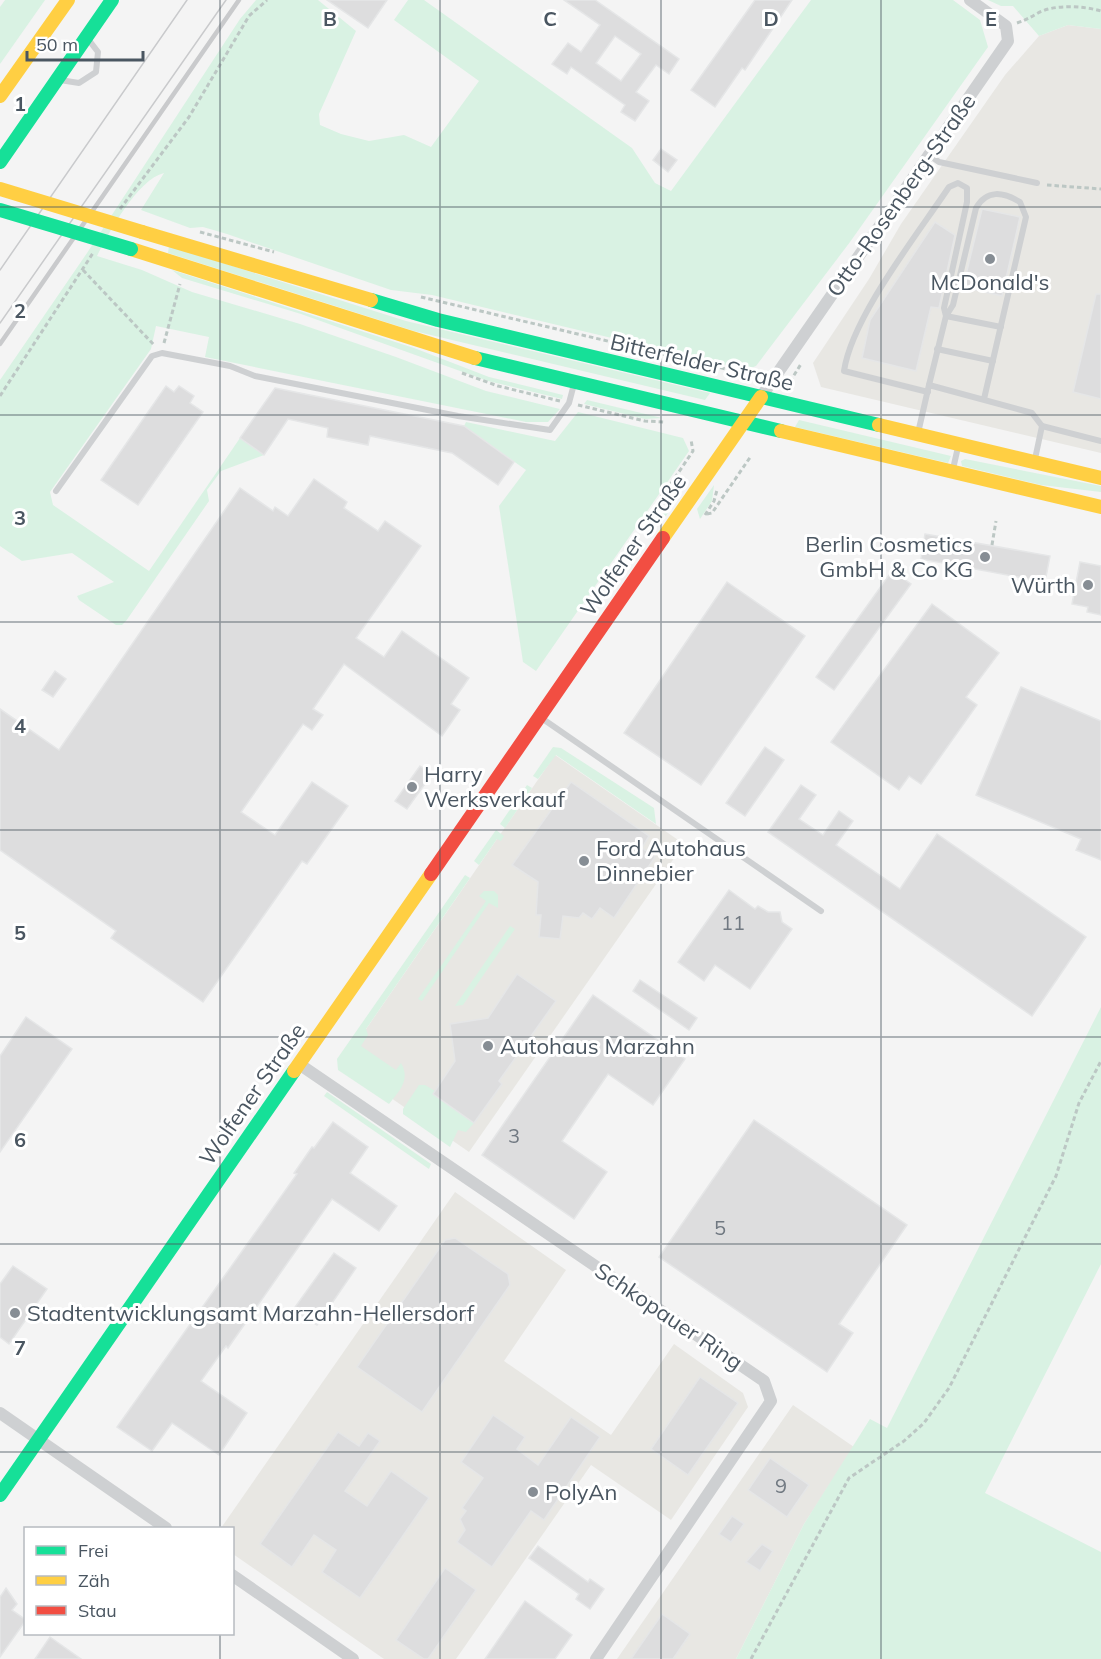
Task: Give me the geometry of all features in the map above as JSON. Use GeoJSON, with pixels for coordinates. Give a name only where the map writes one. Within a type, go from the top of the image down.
{"type":"FeatureCollection","features":[{"type":"Feature","properties":{"kind":"main road"},"geometry":{"type":"LineString","coordinates":[[0,96],[68,0]]}},
{"type":"Feature","properties":{"kind":"main road"},"geometry":{"type":"LineString","coordinates":[[0,162],[112,0]]}},
{"type":"Feature","properties":{"kind":"main road","name":"Bitterfelder Straße"},"geometry":{"type":"LineString","coordinates":[[0,189],[296,277],[393,309],[1101,478]]}},
{"type":"Feature","properties":{"kind":"main road"},"geometry":{"type":"LineString","coordinates":[[0,210],[474,358],[574,384],[1101,507]]}},
{"type":"Feature","properties":{"kind":"main road"},"geometry":{"type":"LineString","coordinates":[[296,277],[323,309]]}},
{"type":"Feature","properties":{"kind":"main road","name":"Wolfener Straße"},"geometry":{"type":"LineString","coordinates":[[0,1495],[761,397]]}},
{"type":"Feature","properties":{"kind":"street"},"geometry":{"type":"LineString","coordinates":[[970,0],[1006,26]]}},
{"type":"Feature","properties":{"kind":"street","name":"Otto-Rosenberg-Straße"},"geometry":{"type":"LineString","coordinates":[[761,397],[1008,41],[1006,26]]}},
{"type":"Feature","properties":{"kind":"street","name":"Schkopauer Ring"},"geometry":{"type":"LineString","coordinates":[[299,1064],[764,1381],[771,1401],[596,1659]]}},
{"type":"Feature","properties":{"kind":"street"},"geometry":{"type":"LineString","coordinates":[[0,1413],[165,1527]]}},
{"type":"Feature","properties":{"kind":"street"},"geometry":{"type":"LineString","coordinates":[[234,1576],[353,1659]]}},
{"type":"Feature","properties":{"kind":"lane"},"geometry":{"type":"LineString","coordinates":[[57,79],[80,83],[96,72],[98,52],[86,37]]}},
{"type":"Feature","properties":{"kind":"lane"},"geometry":{"type":"LineString","coordinates":[[929,155],[939,162],[1036,183]]}},
{"type":"Feature","properties":{"kind":"lane"},"geometry":{"type":"LineString","coordinates":[[958,183],[960,167]]}},
{"type":"Feature","properties":{"kind":"lane"},"geometry":{"type":"LineString","coordinates":[[946,316],[944,308],[967,202],[967,188],[958,183]]}},
{"type":"Feature","properties":{"kind":"lane"},"geometry":{"type":"LineString","coordinates":[[958,183],[949,188],[885,282],[847,351],[844,371],[984,399],[1032,413],[1042,426],[1101,441]]}},
{"type":"Feature","properties":{"kind":"lane"},"geometry":{"type":"LineString","coordinates":[[918,434],[937,349],[946,316],[953,305],[976,208],[981,199],[989,194],[1000,194],[1020,202],[1026,216],[984,399]]}},
{"type":"Feature","properties":{"kind":"lane"},"geometry":{"type":"LineString","coordinates":[[946,316],[1001,327]]}},
{"type":"Feature","properties":{"kind":"lane"},"geometry":{"type":"LineString","coordinates":[[937,349],[993,361]]}},
{"type":"Feature","properties":{"kind":"lane"},"geometry":{"type":"LineString","coordinates":[[56,491],[152,356],[162,353],[230,366],[255,376],[379,401],[550,430],[569,403],[574,384]]}},
{"type":"Feature","properties":{"kind":"lane"},"geometry":{"type":"LineString","coordinates":[[1034,461],[1042,426]]}},
{"type":"Feature","properties":{"kind":"lane"},"geometry":{"type":"LineString","coordinates":[[952,472],[959,443]]}},
{"type":"Feature","properties":{"kind":"lane"},"geometry":{"type":"LineString","coordinates":[[539,717],[821,911]]}},
{"type":"Feature","properties":{"kind":"path"},"geometry":{"type":"LineString","coordinates":[[117,215],[189,117],[249,16],[267,0]]}},
{"type":"Feature","properties":{"kind":"path"},"geometry":{"type":"LineString","coordinates":[[1006,26],[1031,19],[1040,12],[1070,7],[1101,11]]}},
{"type":"Feature","properties":{"kind":"path"},"geometry":{"type":"LineString","coordinates":[[1036,183],[1101,189]]}},
{"type":"Feature","properties":{"kind":"path"},"geometry":{"type":"LineString","coordinates":[[194,232],[205,231],[284,255]]}},
{"type":"Feature","properties":{"kind":"path"},"geometry":{"type":"LineString","coordinates":[[0,396],[94,252]]}},
{"type":"Feature","properties":{"kind":"path"},"geometry":{"type":"LineString","coordinates":[[83,270],[162,353]]}},
{"type":"Feature","properties":{"kind":"path"},"geometry":{"type":"LineString","coordinates":[[162,353],[180,284]]}},
{"type":"Feature","properties":{"kind":"path"},"geometry":{"type":"LineString","coordinates":[[411,295],[432,298],[743,373]]}},
{"type":"Feature","properties":{"kind":"path"},"geometry":{"type":"LineString","coordinates":[[658,509],[656,506],[693,451],[691,440]]}},
{"type":"Feature","properties":{"kind":"path"},"geometry":{"type":"LineString","coordinates":[[705,514],[712,513],[751,456]]}},
{"type":"Feature","properties":{"kind":"path"},"geometry":{"type":"LineString","coordinates":[[992,545],[996,521]]}},
{"type":"Feature","properties":{"kind":"path"},"geometry":{"type":"LineString","coordinates":[[751,1659],[849,1478],[904,1441],[924,1423],[949,1388],[1056,1176],[1080,1103],[1101,1061]]}},
{"type":"Feature","properties":{"kind":"shaded area"},"geometry":{"type":"Polygon","coordinates":[[[1068,25],[1101,29],[1101,453],[821,387],[813,363],[869,279],[901,224],[1005,75],[1039,36],[1068,25]]]}},
{"type":"Feature","properties":{"kind":"shaded area"},"geometry":{"type":"Polygon","coordinates":[[[555,755],[684,844],[469,1152],[342,1064],[555,755]]]}},
{"type":"Feature","properties":{"kind":"shaded area"},"geometry":{"type":"Polygon","coordinates":[[[455,1192],[566,1270],[504,1361],[611,1435],[674,1344],[743,1393],[748,1407],[671,1520],[591,1465],[456,1659],[384,1659],[234,1555],[234,1527],[222,1527],[455,1192]]]}},
{"type":"Feature","properties":{"kind":"shaded area"},"geometry":{"type":"Polygon","coordinates":[[[793,1405],[854,1447],[804,1524],[736,1659],[617,1659],[793,1405]]]}},
{"type":"Feature","properties":{"kind":"green space"},"geometry":{"type":"Polygon","coordinates":[[[5,0],[45,0],[0,64],[0,7],[5,0]]]}},
{"type":"Feature","properties":{"kind":"green space"},"geometry":{"type":"Polygon","coordinates":[[[256,0],[318,0],[356,31],[319,114],[320,125],[341,134],[369,141],[404,135],[431,147],[479,81],[394,20],[408,0],[424,0],[632,148],[655,183],[671,191],[811,0],[953,0],[980,20],[988,47],[850,242],[756,366],[746,370],[432,295],[391,290],[227,234],[203,227],[190,228],[141,210],[164,173],[154,177],[144,185],[125,208],[97,256],[142,270],[192,292],[300,324],[486,391],[560,409],[548,422],[526,422],[205,357],[209,337],[156,326],[151,349],[50,492],[53,505],[149,571],[240,438],[264,455],[221,471],[207,490],[209,501],[126,621],[122,625],[116,625],[79,600],[77,596],[114,582],[72,553],[22,561],[0,546],[0,380],[87,253],[240,19],[256,0]]]}},
{"type":"Feature","properties":{"kind":"green space"},"geometry":{"type":"Polygon","coordinates":[[[988,0],[1101,0],[1101,29],[1068,25],[1039,36],[1013,6],[1001,6],[988,0]]]}},
{"type":"Feature","properties":{"kind":"green space"},"geometry":{"type":"Polygon","coordinates":[[[169,246],[406,321],[710,393],[705,400],[414,331],[168,253],[169,246]]]}},
{"type":"Feature","properties":{"kind":"green space"},"geometry":{"type":"Polygon","coordinates":[[[172,270],[414,348],[489,377],[563,395],[562,399],[488,381],[301,314],[182,278],[172,270]]]}},
{"type":"Feature","properties":{"kind":"green space"},"geometry":{"type":"Polygon","coordinates":[[[587,400],[662,418],[645,419],[584,404],[587,400]]]}},
{"type":"Feature","properties":{"kind":"green space"},"geometry":{"type":"Polygon","coordinates":[[[578,412],[683,438],[689,451],[536,671],[523,662],[499,506],[526,470],[464,426],[466,422],[555,441],[578,412]]]}},
{"type":"Feature","properties":{"kind":"green space"},"geometry":{"type":"Polygon","coordinates":[[[799,420],[951,456],[948,463],[795,427],[799,420]]]}},
{"type":"Feature","properties":{"kind":"green space"},"geometry":{"type":"Polygon","coordinates":[[[965,459],[1101,486],[1101,492],[1041,485],[962,466],[961,461],[965,459]]]}},
{"type":"Feature","properties":{"kind":"green space"},"geometry":{"type":"Polygon","coordinates":[[[714,485],[712,501],[700,519],[697,509],[714,485]]]}},
{"type":"Feature","properties":{"kind":"green space"},"geometry":{"type":"Polygon","coordinates":[[[673,496],[677,498],[661,524],[651,525],[673,496]]]}},
{"type":"Feature","properties":{"kind":"green space"},"geometry":{"type":"Polygon","coordinates":[[[553,747],[561,748],[654,808],[656,824],[556,755],[538,779],[533,776],[553,747]]]}},
{"type":"Feature","properties":{"kind":"green space"},"geometry":{"type":"Polygon","coordinates":[[[527,785],[532,788],[505,828],[500,824],[527,785]]]}},
{"type":"Feature","properties":{"kind":"green space"},"geometry":{"type":"Polygon","coordinates":[[[496,830],[504,836],[501,841],[497,839],[479,865],[474,861],[496,830]]]}},
{"type":"Feature","properties":{"kind":"green space"},"geometry":{"type":"Polygon","coordinates":[[[465,875],[470,878],[366,1029],[368,1035],[361,1046],[396,1070],[401,1063],[404,1069],[402,1085],[389,1104],[338,1070],[337,1059],[465,875]]]}},
{"type":"Feature","properties":{"kind":"green space"},"geometry":{"type":"Polygon","coordinates":[[[484,891],[494,891],[498,895],[498,908],[489,903],[422,1001],[418,999],[486,901],[479,896],[484,891]]]}},
{"type":"Feature","properties":{"kind":"green space"},"geometry":{"type":"Polygon","coordinates":[[[510,926],[515,929],[463,1005],[455,1006],[510,926]]]}},
{"type":"Feature","properties":{"kind":"green space"},"geometry":{"type":"Polygon","coordinates":[[[1101,1007],[1101,1264],[985,1493],[1101,1552],[1101,1659],[736,1659],[804,1524],[870,1419],[887,1428],[1101,1007]]]}},
{"type":"Feature","properties":{"kind":"green space"},"geometry":{"type":"Polygon","coordinates":[[[419,1085],[425,1085],[435,1091],[433,1094],[474,1123],[466,1132],[458,1130],[450,1147],[403,1114],[403,1109],[419,1085]]]}},
{"type":"Feature","properties":{"kind":"green space"},"geometry":{"type":"Polygon","coordinates":[[[327,1092],[431,1164],[429,1169],[324,1096],[327,1092]]]}},
{"type":"Feature","properties":{"kind":"building"},"geometry":{"type":"Polygon","coordinates":[[[327,0],[387,0],[368,28],[327,0]]]}},
{"type":"Feature","properties":{"kind":"building"},"geometry":{"type":"Polygon","coordinates":[[[564,0],[595,0],[679,59],[669,74],[656,65],[636,92],[649,101],[635,121],[621,112],[625,105],[571,67],[567,74],[552,64],[568,43],[581,52],[600,25],[564,0]],[[615,36],[596,63],[621,81],[641,54],[615,36]]]}},
{"type":"Feature","properties":{"kind":"building"},"geometry":{"type":"Polygon","coordinates":[[[755,0],[792,0],[745,70],[742,68],[715,107],[691,90],[755,0]]]}},
{"type":"Feature","properties":{"kind":"building"},"geometry":{"type":"Polygon","coordinates":[[[661,149],[677,160],[668,172],[653,160],[661,149]]]}},
{"type":"Feature","properties":{"kind":"building","name":"McDonald's"},"geometry":{"type":"Polygon","coordinates":[[[982,209],[1020,217],[1002,296],[963,287],[982,209]]]}},
{"type":"Feature","properties":{"kind":"building"},"geometry":{"type":"Polygon","coordinates":[[[935,222],[955,235],[939,308],[931,307],[916,371],[862,358],[870,320],[935,222]]]}},
{"type":"Feature","properties":{"kind":"building"},"geometry":{"type":"Polygon","coordinates":[[[1096,294],[1101,294],[1101,399],[1073,392],[1096,294]]]}},
{"type":"Feature","properties":{"kind":"building"},"geometry":{"type":"Polygon","coordinates":[[[166,386],[174,392],[179,386],[194,396],[190,403],[203,412],[138,505],[101,480],[166,386]]]}},
{"type":"Feature","properties":{"kind":"building"},"geometry":{"type":"Polygon","coordinates":[[[275,388],[464,426],[514,462],[498,485],[452,453],[370,436],[368,445],[327,437],[328,428],[288,419],[264,455],[240,438],[275,388]]]}},
{"type":"Feature","properties":{"kind":"building"},"geometry":{"type":"Polygon","coordinates":[[[314,479],[347,502],[344,508],[378,531],[385,521],[421,546],[356,638],[384,657],[402,631],[469,678],[451,704],[460,710],[442,736],[344,664],[313,709],[323,715],[312,730],[303,724],[241,812],[275,835],[312,782],[348,806],[307,864],[302,861],[203,1002],[111,938],[116,931],[0,850],[0,709],[59,750],[240,488],[273,511],[275,507],[288,516],[314,479]]]}},
{"type":"Feature","properties":{"kind":"building","name":"Berlin Cosmetics GmbH & Co KG"},"geometry":{"type":"Polygon","coordinates":[[[925,534],[1050,556],[1045,582],[921,559],[925,534]]]}},
{"type":"Feature","properties":{"kind":"building","name":"Würth"},"geometry":{"type":"Polygon","coordinates":[[[1080,562],[1101,566],[1101,615],[1087,612],[1088,607],[1072,604],[1080,562]]]}},
{"type":"Feature","properties":{"kind":"building"},"geometry":{"type":"Polygon","coordinates":[[[892,571],[911,584],[834,690],[816,677],[892,571]]]}},
{"type":"Feature","properties":{"kind":"building"},"geometry":{"type":"Polygon","coordinates":[[[727,582],[805,636],[701,785],[624,733],[727,582]]]}},
{"type":"Feature","properties":{"kind":"building"},"geometry":{"type":"Polygon","coordinates":[[[932,604],[999,653],[966,697],[977,705],[921,784],[909,776],[899,790],[831,742],[932,604]]]}},
{"type":"Feature","properties":{"kind":"building"},"geometry":{"type":"Polygon","coordinates":[[[55,671],[66,679],[53,697],[42,690],[55,671]]]}},
{"type":"Feature","properties":{"kind":"building"},"geometry":{"type":"Polygon","coordinates":[[[1021,687],[1101,721],[1101,860],[1076,850],[1081,839],[976,795],[1021,687]]]}},
{"type":"Feature","properties":{"kind":"building"},"geometry":{"type":"Polygon","coordinates":[[[765,747],[784,760],[745,816],[726,803],[765,747]]]}},
{"type":"Feature","properties":{"kind":"building"},"geometry":{"type":"Polygon","coordinates":[[[420,766],[432,774],[407,809],[395,801],[420,766]]]}},
{"type":"Feature","properties":{"kind":"building","name":"Ford Autohaus Dinnebier"},"geometry":{"type":"Polygon","coordinates":[[[571,782],[649,836],[642,848],[655,857],[614,918],[600,908],[592,919],[583,913],[579,918],[563,916],[560,939],[539,937],[541,915],[536,915],[538,882],[512,865],[571,782]]]}},
{"type":"Feature","properties":{"kind":"building"},"geometry":{"type":"Polygon","coordinates":[[[801,785],[816,795],[799,819],[823,835],[839,811],[853,821],[836,845],[900,889],[937,834],[1086,937],[1032,1016],[768,832],[801,785]]]}},
{"type":"Feature","properties":{"kind":"building"},"geometry":{"type":"Polygon","coordinates":[[[729,890],[755,909],[758,906],[768,912],[780,912],[782,922],[792,929],[750,989],[715,965],[704,981],[678,962],[729,890]]]}},
{"type":"Feature","properties":{"kind":"building","name":"Autohaus Marzahn"},"geometry":{"type":"Polygon","coordinates":[[[517,974],[556,1001],[499,1081],[502,1084],[474,1123],[433,1094],[455,1061],[450,1024],[488,1018],[517,974]]]}},
{"type":"Feature","properties":{"kind":"building"},"geometry":{"type":"Polygon","coordinates":[[[640,980],[697,1018],[689,1030],[633,991],[640,980]]]}},
{"type":"Feature","properties":{"kind":"building"},"geometry":{"type":"Polygon","coordinates":[[[593,995],[685,1059],[653,1105],[608,1074],[562,1141],[607,1172],[574,1219],[482,1155],[593,995]]]}},
{"type":"Feature","properties":{"kind":"building"},"geometry":{"type":"Polygon","coordinates":[[[26,1017],[72,1049],[0,1152],[0,1056],[26,1017]]]}},
{"type":"Feature","properties":{"kind":"building"},"geometry":{"type":"Polygon","coordinates":[[[754,1120],[907,1225],[839,1324],[853,1333],[827,1372],[659,1257],[754,1120]]]}},
{"type":"Feature","properties":{"kind":"building"},"geometry":{"type":"Polygon","coordinates":[[[333,1122],[368,1147],[350,1173],[397,1206],[379,1231],[332,1199],[228,1348],[226,1346],[201,1381],[247,1413],[219,1455],[172,1423],[152,1451],[117,1427],[297,1174],[294,1173],[312,1147],[314,1148],[333,1122]]]}},
{"type":"Feature","properties":{"kind":"building"},"geometry":{"type":"Polygon","coordinates":[[[455,1238],[508,1274],[510,1285],[422,1412],[357,1367],[445,1240],[455,1238]]]}},
{"type":"Feature","properties":{"kind":"building"},"geometry":{"type":"Polygon","coordinates":[[[334,1253],[356,1268],[317,1325],[293,1310],[334,1253]]]}},
{"type":"Feature","properties":{"kind":"building","name":"Stadtentwicklungsamt Marzahn-Hellersdorf"},"geometry":{"type":"Polygon","coordinates":[[[13,1266],[47,1289],[9,1344],[0,1337],[0,1284],[13,1266]]]}},
{"type":"Feature","properties":{"kind":"building"},"geometry":{"type":"Polygon","coordinates":[[[700,1377],[738,1403],[688,1475],[651,1449],[700,1377]]]}},
{"type":"Feature","properties":{"kind":"building","name":"PolyAn"},"geometry":{"type":"Polygon","coordinates":[[[493,1415],[525,1437],[517,1449],[538,1465],[571,1417],[600,1437],[544,1520],[531,1511],[492,1567],[457,1542],[465,1530],[460,1519],[466,1511],[462,1508],[483,1478],[461,1462],[493,1415]]]}},
{"type":"Feature","properties":{"kind":"building"},"geometry":{"type":"Polygon","coordinates":[[[338,1432],[359,1446],[368,1433],[380,1441],[345,1491],[367,1506],[391,1471],[429,1498],[360,1598],[322,1572],[336,1550],[314,1535],[292,1567],[260,1544],[338,1432]]]}},
{"type":"Feature","properties":{"kind":"building"},"geometry":{"type":"Polygon","coordinates":[[[770,1458],[809,1485],[787,1517],[748,1490],[770,1458]]]}},
{"type":"Feature","properties":{"kind":"building"},"geometry":{"type":"Polygon","coordinates":[[[732,1516],[744,1524],[731,1542],[719,1534],[732,1516]]]}},
{"type":"Feature","properties":{"kind":"building"},"geometry":{"type":"Polygon","coordinates":[[[762,1544],[773,1551],[760,1571],[746,1562],[762,1544]]]}},
{"type":"Feature","properties":{"kind":"building"},"geometry":{"type":"Polygon","coordinates":[[[538,1546],[588,1582],[590,1579],[604,1589],[590,1609],[576,1599],[579,1594],[529,1558],[538,1546]]]}},
{"type":"Feature","properties":{"kind":"building"},"geometry":{"type":"Polygon","coordinates":[[[445,1568],[476,1590],[428,1659],[424,1659],[396,1640],[445,1568]]]}},
{"type":"Feature","properties":{"kind":"building"},"geometry":{"type":"Polygon","coordinates":[[[6,1588],[17,1604],[12,1610],[24,1619],[24,1623],[0,1657],[0,1597],[6,1588]]]}},
{"type":"Feature","properties":{"kind":"building"},"geometry":{"type":"Polygon","coordinates":[[[525,1601],[572,1635],[555,1659],[485,1659],[525,1601]]]}},
{"type":"Feature","properties":{"kind":"building"},"geometry":{"type":"Polygon","coordinates":[[[662,1614],[690,1634],[673,1659],[631,1659],[662,1614]]]}},
{"type":"Feature","properties":{"kind":"building"},"geometry":{"type":"Polygon","coordinates":[[[50,1637],[81,1659],[35,1659],[50,1637]]]}},
{"type":"Feature","properties":{"kind":"tram line"},"geometry":{"type":"LineString","coordinates":[[0,270],[187,0]]}},
{"type":"Feature","properties":{"kind":"tram line"},"geometry":{"type":"LineString","coordinates":[[0,323],[226,0]]}},
{"type":"Feature","properties":{"kind":"railway"},"geometry":{"type":"LineString","coordinates":[[0,344],[239,0]]}},
{"type":"Feature","properties":{"kind":"traffic: fast"},"geometry":{"type":"LineString","coordinates":[[0,162],[112,0]]}},
{"type":"Feature","properties":{"kind":"traffic: fast"},"geometry":{"type":"LineString","coordinates":[[0,210],[131,249]]}},
{"type":"Feature","properties":{"kind":"traffic: fast"},"geometry":{"type":"LineString","coordinates":[[371,300],[438,320],[879,425]]}},
{"type":"Feature","properties":{"kind":"traffic: fast"},"geometry":{"type":"LineString","coordinates":[[475,358],[781,431]]}},
{"type":"Feature","properties":{"kind":"traffic: fast"},"geometry":{"type":"LineString","coordinates":[[0,1495],[294,1071]]}},
{"type":"Feature","properties":{"kind":"traffic: slow"},"geometry":{"type":"LineString","coordinates":[[0,96],[68,0]]}},
{"type":"Feature","properties":{"kind":"traffic: slow"},"geometry":{"type":"LineString","coordinates":[[0,189],[142,232]]}},
{"type":"Feature","properties":{"kind":"traffic: slow"},"geometry":{"type":"LineString","coordinates":[[142,232],[371,300]]}},
{"type":"Feature","properties":{"kind":"traffic: slow"},"geometry":{"type":"LineString","coordinates":[[131,249],[475,358]]}},
{"type":"Feature","properties":{"kind":"traffic: slow"},"geometry":{"type":"LineString","coordinates":[[663,538],[761,397]]}},
{"type":"Feature","properties":{"kind":"traffic: slow"},"geometry":{"type":"LineString","coordinates":[[879,425],[1101,478]]}},
{"type":"Feature","properties":{"kind":"traffic: slow"},"geometry":{"type":"LineString","coordinates":[[781,431],[1101,507]]}},
{"type":"Feature","properties":{"kind":"traffic: slow"},"geometry":{"type":"LineString","coordinates":[[294,1071],[431,874]]}},
{"type":"Feature","properties":{"kind":"traffic: jam"},"geometry":{"type":"LineString","coordinates":[[431,874],[663,538]]}},
{"type":"Feature","properties":{"kind":"place","name":"McDonald's"},"geometry":{"type":"Point","coordinates":[990,259]}},
{"type":"Feature","properties":{"kind":"place","name":"Berlin Cosmetics GmbH & Co KG"},"geometry":{"type":"Point","coordinates":[985,557]}},
{"type":"Feature","properties":{"kind":"place","name":"Würth"},"geometry":{"type":"Point","coordinates":[1088,585]}},
{"type":"Feature","properties":{"kind":"place","name":"Harry Werksverkauf"},"geometry":{"type":"Point","coordinates":[412,787]}},
{"type":"Feature","properties":{"kind":"place","name":"Ford Autohaus Dinnebier"},"geometry":{"type":"Point","coordinates":[584,861]}},
{"type":"Feature","properties":{"kind":"place","name":"Autohaus Marzahn"},"geometry":{"type":"Point","coordinates":[488,1046]}},
{"type":"Feature","properties":{"kind":"place","name":"Stadtentwicklungsamt Marzahn-Hellersdorf"},"geometry":{"type":"Point","coordinates":[15,1313]}},
{"type":"Feature","properties":{"kind":"place","name":"PolyAn"},"geometry":{"type":"Point","coordinates":[533,1492]}}]}
